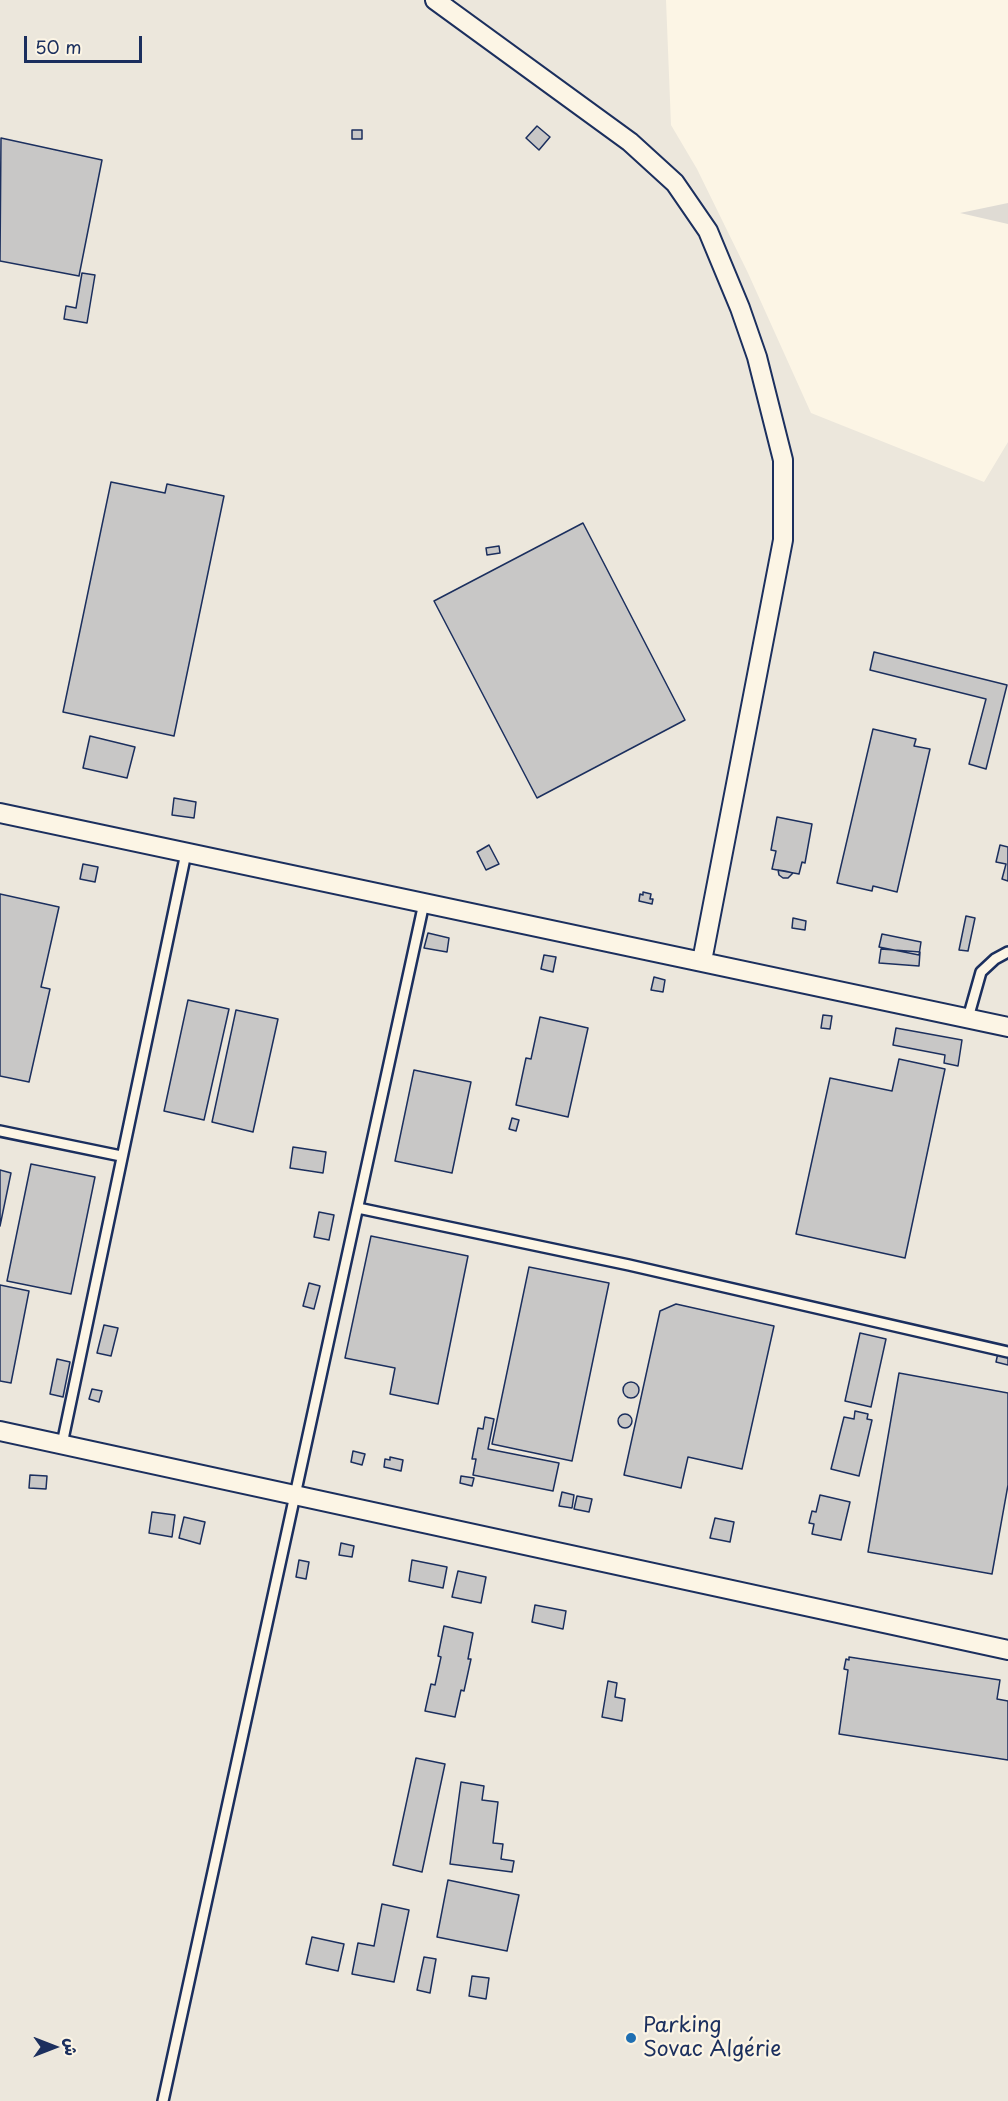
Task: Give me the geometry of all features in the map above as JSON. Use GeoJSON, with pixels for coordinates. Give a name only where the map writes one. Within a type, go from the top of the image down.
{"type":"FeatureCollection","features":[{"type":"Feature","properties":{"kind":"street"},"geometry":{"type":"LineString","coordinates":[[435,0],[630,142],[675,183],[708,231],[740,308],[757,357],[783,460],[783,540],[702,961]]}},
{"type":"Feature","properties":{"kind":"street"},"geometry":{"type":"LineString","coordinates":[[0,813],[1008,1027]]}},
{"type":"Feature","properties":{"kind":"street"},"geometry":{"type":"LineString","coordinates":[[0,1431],[1008,1650]]}},
{"type":"Feature","properties":{"kind":"lane"},"geometry":{"type":"LineString","coordinates":[[62,1444],[186,853]]}},
{"type":"Feature","properties":{"kind":"lane"},"geometry":{"type":"LineString","coordinates":[[163,2101],[424,903]]}},
{"type":"Feature","properties":{"kind":"lane"},"geometry":{"type":"LineString","coordinates":[[968,1018],[981,972],[995,959],[1008,952]]}},
{"type":"Feature","properties":{"kind":"lane"},"geometry":{"type":"LineString","coordinates":[[0,1131],[121,1156]]}},
{"type":"Feature","properties":{"kind":"lane"},"geometry":{"type":"LineString","coordinates":[[358,1208],[629,1265],[1008,1352]]}},
{"type":"Feature","properties":{"kind":"shaded area"},"geometry":{"type":"Polygon","coordinates":[[[0,0],[666,0],[671,125],[697,169],[748,273],[811,413],[984,482],[1008,442],[1008,2101],[0,2101],[0,0]]]}},
{"type":"Feature","properties":{"kind":"shaded area"},"geometry":{"type":"Polygon","coordinates":[[[1008,203],[1008,224],[960,213],[1008,203]]]}},
{"type":"Feature","properties":{"kind":"building"},"geometry":{"type":"Polygon","coordinates":[[[537,126],[550,137],[539,150],[526,138],[537,126]]]}},
{"type":"Feature","properties":{"kind":"building"},"geometry":{"type":"Polygon","coordinates":[[[352,130],[362,130],[362,139],[352,139],[352,130]]]}},
{"type":"Feature","properties":{"kind":"building"},"geometry":{"type":"Polygon","coordinates":[[[1,138],[102,160],[79,276],[0,261],[1,138]]]}},
{"type":"Feature","properties":{"kind":"building"},"geometry":{"type":"Polygon","coordinates":[[[82,273],[95,275],[87,323],[64,319],[66,306],[76,308],[82,273]]]}},
{"type":"Feature","properties":{"kind":"building"},"geometry":{"type":"Polygon","coordinates":[[[111,482],[165,493],[167,484],[224,496],[174,736],[63,712],[111,482]]]}},
{"type":"Feature","properties":{"kind":"building"},"geometry":{"type":"Polygon","coordinates":[[[583,523],[685,720],[537,798],[434,601],[583,523]]]}},
{"type":"Feature","properties":{"kind":"building"},"geometry":{"type":"Polygon","coordinates":[[[499,546],[500,553],[487,555],[486,548],[499,546]]]}},
{"type":"Feature","properties":{"kind":"building"},"geometry":{"type":"Polygon","coordinates":[[[874,652],[1007,685],[986,769],[969,764],[986,699],[870,670],[874,652]]]}},
{"type":"Feature","properties":{"kind":"building"},"geometry":{"type":"Polygon","coordinates":[[[873,729],[916,739],[914,746],[930,749],[897,892],[873,886],[872,891],[837,883],[873,729]]]}},
{"type":"Feature","properties":{"kind":"building"},"geometry":{"type":"Polygon","coordinates":[[[90,736],[135,747],[127,778],[83,768],[90,736]]]}},
{"type":"Feature","properties":{"kind":"building"},"geometry":{"type":"Polygon","coordinates":[[[174,798],[196,802],[194,818],[172,815],[174,798]]]}},
{"type":"Feature","properties":{"kind":"building"},"geometry":{"type":"Polygon","coordinates":[[[777,817],[812,824],[805,863],[802,862],[799,874],[772,869],[776,851],[771,850],[777,817]]]}},
{"type":"Feature","properties":{"kind":"building"},"geometry":{"type":"Polygon","coordinates":[[[489,845],[499,864],[486,870],[477,852],[489,845]]]}},
{"type":"Feature","properties":{"kind":"building"},"geometry":{"type":"Polygon","coordinates":[[[1000,845],[1008,847],[1008,881],[1002,879],[1006,864],[996,862],[1000,845]]]}},
{"type":"Feature","properties":{"kind":"building"},"geometry":{"type":"Polygon","coordinates":[[[83,864],[98,867],[95,882],[80,879],[83,864]]]}},
{"type":"Feature","properties":{"kind":"building"},"geometry":{"type":"Polygon","coordinates":[[[778,870],[793,873],[788,878],[783,878],[779,875],[778,870]]]}},
{"type":"Feature","properties":{"kind":"building"},"geometry":{"type":"Polygon","coordinates":[[[643,892],[651,894],[652,904],[639,901],[640,894],[643,895],[643,892]]]}},
{"type":"Feature","properties":{"kind":"building"},"geometry":{"type":"Polygon","coordinates":[[[0,894],[59,907],[41,987],[50,989],[29,1082],[0,1076],[0,894]]]}},
{"type":"Feature","properties":{"kind":"building"},"geometry":{"type":"Polygon","coordinates":[[[966,916],[975,918],[968,951],[959,950],[966,916]]]}},
{"type":"Feature","properties":{"kind":"building"},"geometry":{"type":"Polygon","coordinates":[[[793,918],[806,921],[805,930],[792,928],[793,918]]]}},
{"type":"Feature","properties":{"kind":"building"},"geometry":{"type":"Polygon","coordinates":[[[428,933],[449,938],[447,952],[424,948],[428,933]]]}},
{"type":"Feature","properties":{"kind":"building"},"geometry":{"type":"Polygon","coordinates":[[[882,934],[921,942],[919,955],[879,947],[882,934]]]}},
{"type":"Feature","properties":{"kind":"building"},"geometry":{"type":"Polygon","coordinates":[[[881,949],[920,952],[919,966],[879,963],[881,949]]]}},
{"type":"Feature","properties":{"kind":"building"},"geometry":{"type":"Polygon","coordinates":[[[544,955],[556,957],[553,972],[541,969],[544,955]]]}},
{"type":"Feature","properties":{"kind":"building"},"geometry":{"type":"Polygon","coordinates":[[[654,977],[665,980],[663,992],[651,990],[654,977]]]}},
{"type":"Feature","properties":{"kind":"building"},"geometry":{"type":"Polygon","coordinates":[[[188,1000],[229,1009],[204,1120],[164,1111],[188,1000]]]}},
{"type":"Feature","properties":{"kind":"building"},"geometry":{"type":"Polygon","coordinates":[[[236,1010],[278,1019],[253,1132],[212,1122],[236,1010]]]}},
{"type":"Feature","properties":{"kind":"building"},"geometry":{"type":"Polygon","coordinates":[[[823,1015],[832,1016],[830,1029],[821,1028],[823,1015]]]}},
{"type":"Feature","properties":{"kind":"building"},"geometry":{"type":"Polygon","coordinates":[[[540,1017],[588,1028],[568,1117],[516,1105],[526,1058],[531,1059],[540,1017]]]}},
{"type":"Feature","properties":{"kind":"building"},"geometry":{"type":"Polygon","coordinates":[[[896,1028],[962,1040],[958,1066],[944,1063],[945,1055],[893,1045],[896,1028]]]}},
{"type":"Feature","properties":{"kind":"building"},"geometry":{"type":"Polygon","coordinates":[[[899,1059],[945,1069],[905,1258],[796,1234],[830,1078],[892,1091],[899,1059]]]}},
{"type":"Feature","properties":{"kind":"building"},"geometry":{"type":"Polygon","coordinates":[[[414,1070],[471,1082],[452,1173],[395,1161],[414,1070]]]}},
{"type":"Feature","properties":{"kind":"building"},"geometry":{"type":"Polygon","coordinates":[[[512,1118],[519,1120],[516,1131],[509,1129],[512,1118]]]}},
{"type":"Feature","properties":{"kind":"building"},"geometry":{"type":"Polygon","coordinates":[[[293,1147],[326,1152],[323,1173],[290,1168],[293,1147]]]}},
{"type":"Feature","properties":{"kind":"building"},"geometry":{"type":"Polygon","coordinates":[[[31,1164],[95,1177],[71,1294],[7,1281],[31,1164]]]}},
{"type":"Feature","properties":{"kind":"building"},"geometry":{"type":"Polygon","coordinates":[[[0,1170],[11,1173],[0,1226],[0,1170]]]}},
{"type":"Feature","properties":{"kind":"building"},"geometry":{"type":"Polygon","coordinates":[[[319,1212],[334,1215],[329,1240],[314,1237],[319,1212]]]}},
{"type":"Feature","properties":{"kind":"building"},"geometry":{"type":"Polygon","coordinates":[[[371,1236],[468,1256],[438,1404],[390,1394],[395,1368],[345,1358],[371,1236]]]}},
{"type":"Feature","properties":{"kind":"building"},"geometry":{"type":"Polygon","coordinates":[[[529,1267],[609,1283],[572,1461],[492,1444],[529,1267]]]}},
{"type":"Feature","properties":{"kind":"building"},"geometry":{"type":"Polygon","coordinates":[[[309,1283],[320,1286],[314,1309],[303,1306],[309,1283]]]}},
{"type":"Feature","properties":{"kind":"building"},"geometry":{"type":"Polygon","coordinates":[[[0,1285],[29,1291],[11,1383],[0,1381],[0,1285]]]}},
{"type":"Feature","properties":{"kind":"building"},"geometry":{"type":"Polygon","coordinates":[[[676,1304],[774,1326],[742,1469],[688,1457],[681,1488],[624,1475],[660,1311],[676,1304]]]}},
{"type":"Feature","properties":{"kind":"building"},"geometry":{"type":"Polygon","coordinates":[[[104,1325],[118,1328],[111,1356],[97,1353],[104,1325]]]}},
{"type":"Feature","properties":{"kind":"building"},"geometry":{"type":"Polygon","coordinates":[[[860,1333],[886,1339],[871,1407],[845,1401],[860,1333]]]}},
{"type":"Feature","properties":{"kind":"building"},"geometry":{"type":"Polygon","coordinates":[[[998,1353],[1008,1356],[1008,1365],[996,1362],[998,1353]]]}},
{"type":"Feature","properties":{"kind":"building"},"geometry":{"type":"Polygon","coordinates":[[[57,1359],[70,1362],[63,1397],[50,1394],[57,1359]]]}},
{"type":"Feature","properties":{"kind":"building"},"geometry":{"type":"Polygon","coordinates":[[[899,1373],[1008,1393],[1008,1485],[992,1574],[868,1552],[899,1373]]]}},
{"type":"Feature","properties":{"kind":"building"},"geometry":{"type":"Polygon","coordinates":[[[631,1382],[639,1390],[631,1398],[623,1390],[631,1382]]]}},
{"type":"Feature","properties":{"kind":"building"},"geometry":{"type":"Polygon","coordinates":[[[92,1389],[102,1391],[99,1402],[89,1399],[92,1389]]]}},
{"type":"Feature","properties":{"kind":"building"},"geometry":{"type":"Polygon","coordinates":[[[855,1411],[868,1414],[867,1419],[872,1420],[859,1476],[831,1469],[844,1417],[854,1419],[855,1411]]]}},
{"type":"Feature","properties":{"kind":"building"},"geometry":{"type":"Polygon","coordinates":[[[625,1414],[630,1416],[632,1421],[630,1426],[625,1428],[620,1426],[618,1421],[620,1416],[625,1414]]]}},
{"type":"Feature","properties":{"kind":"building"},"geometry":{"type":"Polygon","coordinates":[[[485,1417],[494,1419],[488,1449],[559,1463],[553,1491],[473,1475],[476,1459],[472,1459],[478,1428],[483,1429],[485,1417]]]}},
{"type":"Feature","properties":{"kind":"building"},"geometry":{"type":"Polygon","coordinates":[[[353,1451],[365,1454],[362,1465],[351,1462],[353,1451]]]}},
{"type":"Feature","properties":{"kind":"building"},"geometry":{"type":"Polygon","coordinates":[[[390,1457],[403,1460],[401,1471],[384,1467],[385,1459],[390,1460],[390,1457]]]}},
{"type":"Feature","properties":{"kind":"building"},"geometry":{"type":"Polygon","coordinates":[[[30,1475],[47,1476],[46,1489],[29,1488],[30,1475]]]}},
{"type":"Feature","properties":{"kind":"building"},"geometry":{"type":"Polygon","coordinates":[[[461,1476],[474,1478],[472,1486],[460,1483],[461,1476]]]}},
{"type":"Feature","properties":{"kind":"building"},"geometry":{"type":"Polygon","coordinates":[[[562,1492],[574,1495],[572,1508],[559,1506],[562,1492]]]}},
{"type":"Feature","properties":{"kind":"building"},"geometry":{"type":"Polygon","coordinates":[[[820,1495],[850,1502],[841,1540],[812,1534],[814,1524],[809,1523],[812,1511],[816,1512],[820,1495]]]}},
{"type":"Feature","properties":{"kind":"building"},"geometry":{"type":"Polygon","coordinates":[[[577,1496],[592,1499],[589,1512],[574,1509],[577,1496]]]}},
{"type":"Feature","properties":{"kind":"building"},"geometry":{"type":"Polygon","coordinates":[[[152,1512],[175,1515],[172,1537],[149,1533],[152,1512]]]}},
{"type":"Feature","properties":{"kind":"building"},"geometry":{"type":"Polygon","coordinates":[[[184,1517],[205,1522],[200,1544],[179,1538],[184,1517]]]}},
{"type":"Feature","properties":{"kind":"building"},"geometry":{"type":"Polygon","coordinates":[[[715,1518],[734,1522],[730,1542],[710,1538],[715,1518]]]}},
{"type":"Feature","properties":{"kind":"building"},"geometry":{"type":"Polygon","coordinates":[[[341,1543],[354,1546],[352,1557],[339,1555],[341,1543]]]}},
{"type":"Feature","properties":{"kind":"building"},"geometry":{"type":"Polygon","coordinates":[[[299,1560],[309,1562],[306,1579],[296,1577],[299,1560]]]}},
{"type":"Feature","properties":{"kind":"building"},"geometry":{"type":"Polygon","coordinates":[[[412,1560],[447,1567],[443,1588],[409,1581],[412,1560]]]}},
{"type":"Feature","properties":{"kind":"building"},"geometry":{"type":"Polygon","coordinates":[[[458,1571],[486,1577],[481,1603],[452,1597],[458,1571]]]}},
{"type":"Feature","properties":{"kind":"building"},"geometry":{"type":"Polygon","coordinates":[[[535,1605],[566,1611],[563,1629],[532,1622],[535,1605]]]}},
{"type":"Feature","properties":{"kind":"building"},"geometry":{"type":"Polygon","coordinates":[[[444,1626],[473,1633],[468,1659],[471,1659],[455,1717],[425,1711],[431,1684],[435,1685],[444,1626]]]}},
{"type":"Feature","properties":{"kind":"building"},"geometry":{"type":"Polygon","coordinates":[[[849,1657],[1000,1680],[997,1699],[1008,1701],[1008,1760],[839,1734],[848,1670],[844,1669],[846,1659],[849,1660],[849,1657]]]}},
{"type":"Feature","properties":{"kind":"building"},"geometry":{"type":"Polygon","coordinates":[[[608,1681],[617,1683],[615,1697],[625,1699],[622,1721],[602,1717],[608,1681]]]}},
{"type":"Feature","properties":{"kind":"building"},"geometry":{"type":"Polygon","coordinates":[[[416,1758],[445,1764],[422,1872],[393,1865],[416,1758]]]}},
{"type":"Feature","properties":{"kind":"building"},"geometry":{"type":"Polygon","coordinates":[[[461,1782],[484,1786],[482,1800],[498,1802],[493,1843],[503,1844],[501,1859],[514,1861],[512,1872],[450,1864],[461,1782]]]}},
{"type":"Feature","properties":{"kind":"building"},"geometry":{"type":"Polygon","coordinates":[[[448,1880],[519,1895],[507,1951],[437,1937],[448,1880]]]}},
{"type":"Feature","properties":{"kind":"building"},"geometry":{"type":"Polygon","coordinates":[[[382,1904],[409,1910],[394,1982],[352,1974],[358,1943],[374,1946],[382,1904]]]}},
{"type":"Feature","properties":{"kind":"building"},"geometry":{"type":"Polygon","coordinates":[[[312,1937],[344,1944],[338,1971],[306,1964],[312,1937]]]}},
{"type":"Feature","properties":{"kind":"building"},"geometry":{"type":"Polygon","coordinates":[[[424,1957],[436,1959],[430,1993],[417,1990],[424,1957]]]}},
{"type":"Feature","properties":{"kind":"building"},"geometry":{"type":"Polygon","coordinates":[[[472,1976],[489,1978],[486,1999],[469,1996],[472,1976]]]}},
{"type":"Feature","properties":{"kind":"place","name":"Parking Sovac Algérie"},"geometry":{"type":"Point","coordinates":[631,2038]}}]}
